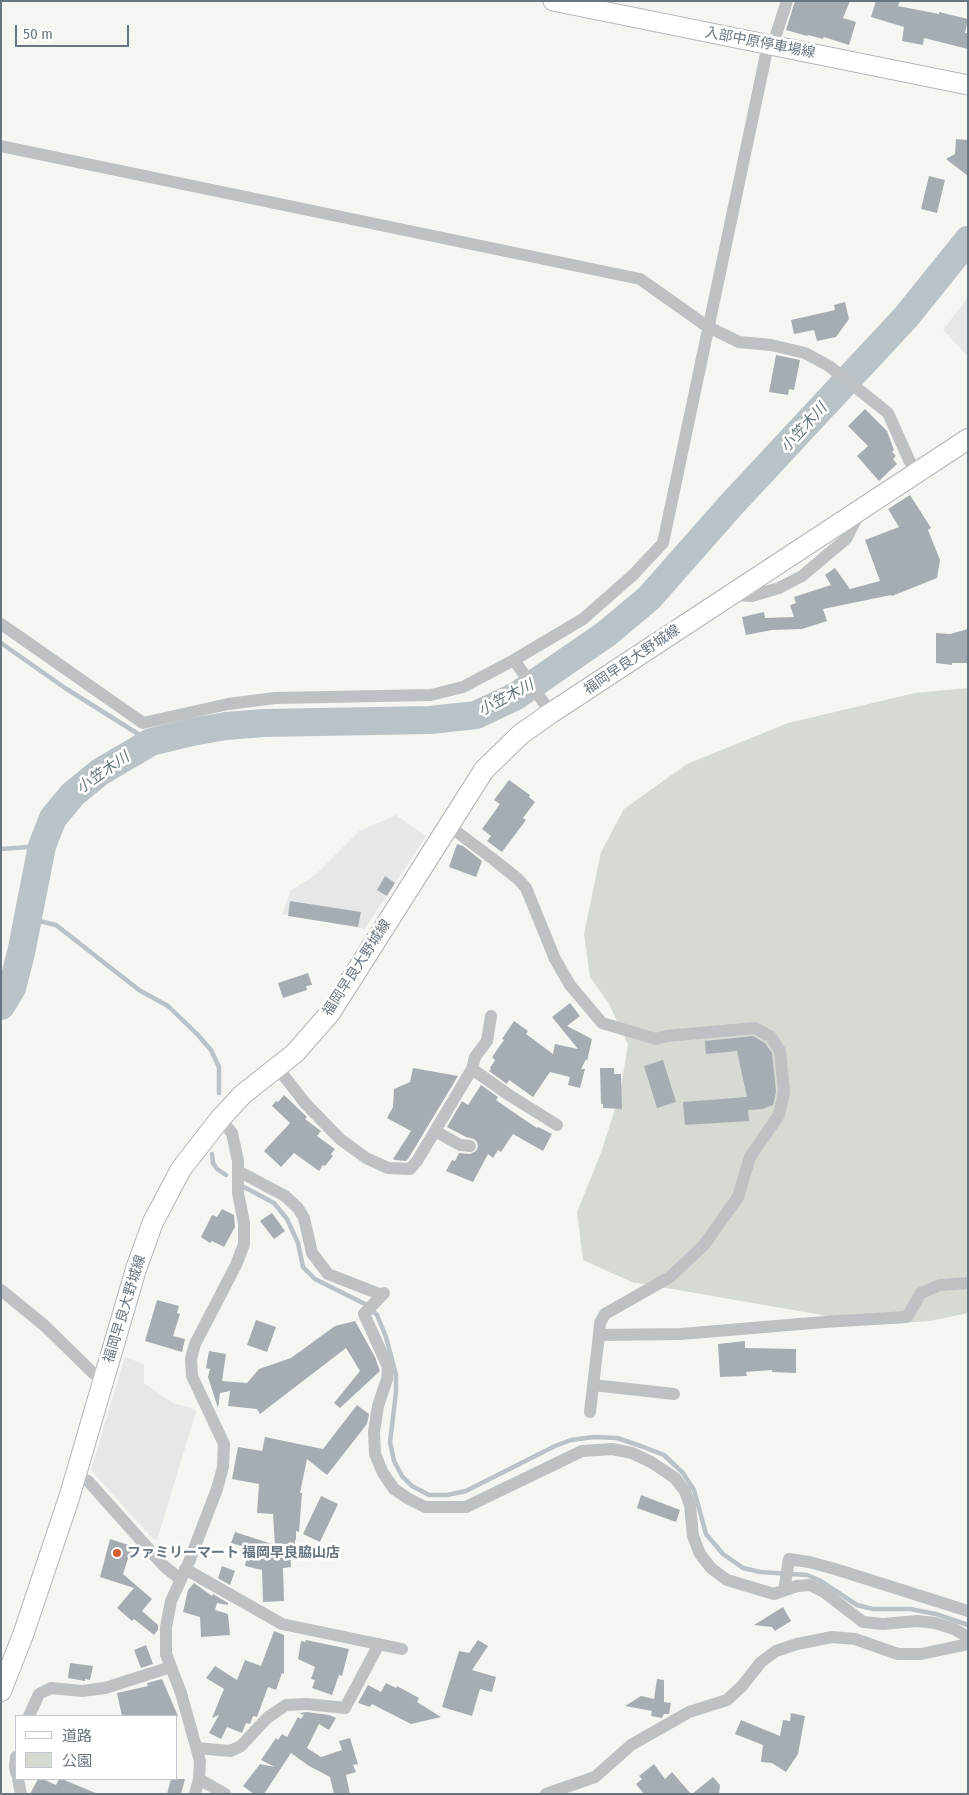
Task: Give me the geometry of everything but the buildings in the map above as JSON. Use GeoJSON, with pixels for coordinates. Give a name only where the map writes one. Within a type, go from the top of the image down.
{"type":"FeatureCollection","features":[{"type":"Feature","properties":{"kind":"main road","name":"入部中原停車場線"},"geometry":{"type":"LineString","coordinates":[[553,1],[968,85]]}},
{"type":"Feature","properties":{"kind":"main road","name":"福岡早良大野城線"},"geometry":{"type":"LineString","coordinates":[[1,1691],[23,1635],[76,1476],[136,1269],[153,1222],[181,1169],[220,1119],[242,1095],[295,1053],[330,1013],[484,770],[521,734],[551,713],[968,439]]}},
{"type":"Feature","properties":{"kind":"street"},"geometry":{"type":"LineString","coordinates":[[1,624],[143,724],[228,704],[275,698],[430,695],[463,687],[514,660],[583,619],[633,576],[663,543],[768,45],[775,38],[787,1]]}},
{"type":"Feature","properties":{"kind":"street"},"geometry":{"type":"LineString","coordinates":[[1,146],[640,278],[708,327],[739,342],[771,345],[805,353],[829,366],[888,413],[909,460],[917,472]]}},
{"type":"Feature","properties":{"kind":"street"},"geometry":{"type":"LineString","coordinates":[[514,660],[551,713]]}},
{"type":"Feature","properties":{"kind":"street"},"geometry":{"type":"LineString","coordinates":[[449,826],[518,879],[526,888],[559,965],[570,985],[602,1023],[656,1039],[666,1036],[756,1028],[771,1037],[780,1051],[784,1092],[779,1115],[750,1157],[738,1197],[704,1245],[670,1277],[606,1314],[600,1324],[590,1412]]}},
{"type":"Feature","properties":{"kind":"street"},"geometry":{"type":"LineString","coordinates":[[277,1067],[305,1103],[340,1139],[366,1158],[388,1168],[410,1169],[417,1161],[472,1069],[475,1057],[488,1041],[491,1016]]}},
{"type":"Feature","properties":{"kind":"street"},"geometry":{"type":"LineString","coordinates":[[472,1069],[557,1125]]}},
{"type":"Feature","properties":{"kind":"street"},"geometry":{"type":"LineString","coordinates":[[194,1794],[199,1779],[200,1761],[181,1693],[166,1654],[166,1627],[171,1601],[223,1467],[224,1444],[192,1376],[191,1359],[195,1344],[236,1265],[244,1244],[244,1223],[238,1193],[238,1171],[232,1133],[220,1119]]}},
{"type":"Feature","properties":{"kind":"street"},"geometry":{"type":"LineString","coordinates":[[435,1131],[460,1145],[470,1146]]}},
{"type":"Feature","properties":{"kind":"street"},"geometry":{"type":"LineString","coordinates":[[238,1171],[285,1196],[298,1208],[304,1218],[312,1253],[328,1274],[381,1296],[364,1314],[388,1367],[387,1379],[378,1406],[374,1432],[375,1454],[383,1473],[394,1489],[409,1499],[425,1507],[466,1508],[582,1451],[612,1449],[632,1453],[651,1462],[675,1478],[685,1491],[690,1505],[693,1536],[700,1554],[711,1568],[727,1580],[747,1588],[774,1594],[785,1587],[810,1585],[824,1592],[863,1622],[883,1624],[917,1621],[935,1623],[954,1629],[968,1637]]}},
{"type":"Feature","properties":{"kind":"street"},"geometry":{"type":"LineString","coordinates":[[599,1335],[681,1334],[907,1317],[922,1293],[940,1285],[968,1283]]}},
{"type":"Feature","properties":{"kind":"street"},"geometry":{"type":"LineString","coordinates":[[1,1290],[45,1326],[93,1372],[105,1376]]}},
{"type":"Feature","properties":{"kind":"street"},"geometry":{"type":"LineString","coordinates":[[593,1385],[674,1394]]}},
{"type":"Feature","properties":{"kind":"street"},"geometry":{"type":"LineString","coordinates":[[76,1476],[88,1481],[164,1566],[282,1624],[402,1649]]}},
{"type":"Feature","properties":{"kind":"street"},"geometry":{"type":"LineString","coordinates":[[785,1587],[789,1559],[809,1562],[968,1612]]}},
{"type":"Feature","properties":{"kind":"street"},"geometry":{"type":"LineString","coordinates":[[546,1794],[595,1777],[632,1745],[688,1712],[727,1700],[742,1686],[761,1662],[776,1650],[832,1637],[855,1639],[898,1654],[921,1654],[968,1644]]}},
{"type":"Feature","properties":{"kind":"street"},"geometry":{"type":"LineString","coordinates":[[197,1748],[230,1752],[241,1746],[267,1718],[286,1705],[307,1704],[345,1708],[379,1644]]}},
{"type":"Feature","properties":{"kind":"street"},"geometry":{"type":"LineString","coordinates":[[29,1715],[39,1694],[51,1688],[82,1691],[105,1688],[171,1667]]}},
{"type":"Feature","properties":{"kind":"street"},"geometry":{"type":"LineString","coordinates":[[199,1779],[224,1794]]}},
{"type":"Feature","properties":{"kind":"street"},"geometry":{"type":"LineString","coordinates":[[18,1780],[21,1794]]}},
{"type":"Feature","properties":{"kind":"shaded area"},"geometry":{"type":"Polygon","coordinates":[[[968,297],[968,356],[943,330],[968,297]]]}},
{"type":"Feature","properties":{"kind":"shaded area"},"geometry":{"type":"Polygon","coordinates":[[[396,815],[426,836],[365,929],[282,914],[291,890],[314,876],[359,831],[396,815]]]}},
{"type":"Feature","properties":{"kind":"shaded area"},"geometry":{"type":"Polygon","coordinates":[[[125,1357],[144,1364],[144,1383],[173,1403],[195,1409],[196,1412],[157,1540],[153,1539],[91,1470],[125,1357]]]}},
{"type":"Feature","properties":{"kind":"green space"},"geometry":{"type":"Polygon","coordinates":[[[968,688],[968,1313],[930,1321],[885,1324],[856,1321],[632,1282],[583,1260],[577,1212],[602,1150],[620,1093],[628,1044],[608,1002],[590,977],[584,934],[601,852],[624,809],[687,764],[788,723],[915,693],[968,688]]]}},
{"type":"Feature","properties":{"kind":"waterway","name":"小笠木川"},"geometry":{"type":"LineString","coordinates":[[1,1006],[12,988],[21,953],[42,846],[53,818],[73,794],[100,772],[151,742],[192,732],[226,726],[264,723],[430,720],[476,715],[516,696],[606,634],[649,598],[731,505],[906,317],[968,240]]}},
{"type":"Feature","properties":{"kind":"waterway"},"geometry":{"type":"LineString","coordinates":[[1,643],[65,688],[151,742]]}},
{"type":"Feature","properties":{"kind":"waterway"},"geometry":{"type":"LineString","coordinates":[[1,849],[42,846]]}},
{"type":"Feature","properties":{"kind":"waterway"},"geometry":{"type":"LineString","coordinates":[[27,918],[56,925],[139,990],[168,1006],[211,1050],[219,1067],[219,1093]]}},
{"type":"Feature","properties":{"kind":"waterway"},"geometry":{"type":"LineString","coordinates":[[212,1154],[213,1163],[217,1169],[226,1175]]}},
{"type":"Feature","properties":{"kind":"waterway"},"geometry":{"type":"LineString","coordinates":[[242,1186],[274,1203],[287,1219],[298,1243],[303,1267],[315,1279],[365,1304],[377,1315],[386,1337],[396,1375],[396,1392],[390,1442],[394,1461],[402,1476],[412,1486],[429,1495],[447,1495],[466,1491],[555,1446],[571,1440],[594,1437],[617,1438],[664,1455],[683,1473],[694,1490],[706,1534],[723,1554],[743,1568],[760,1572],[807,1575],[819,1580],[857,1605],[873,1609],[910,1609],[936,1614],[968,1625]]}},
{"type":"Feature","properties":{"kind":"place","name":"ファミリーマート 福岡早良脇山店"},"geometry":{"type":"Point","coordinates":[117,1553]}}]}
